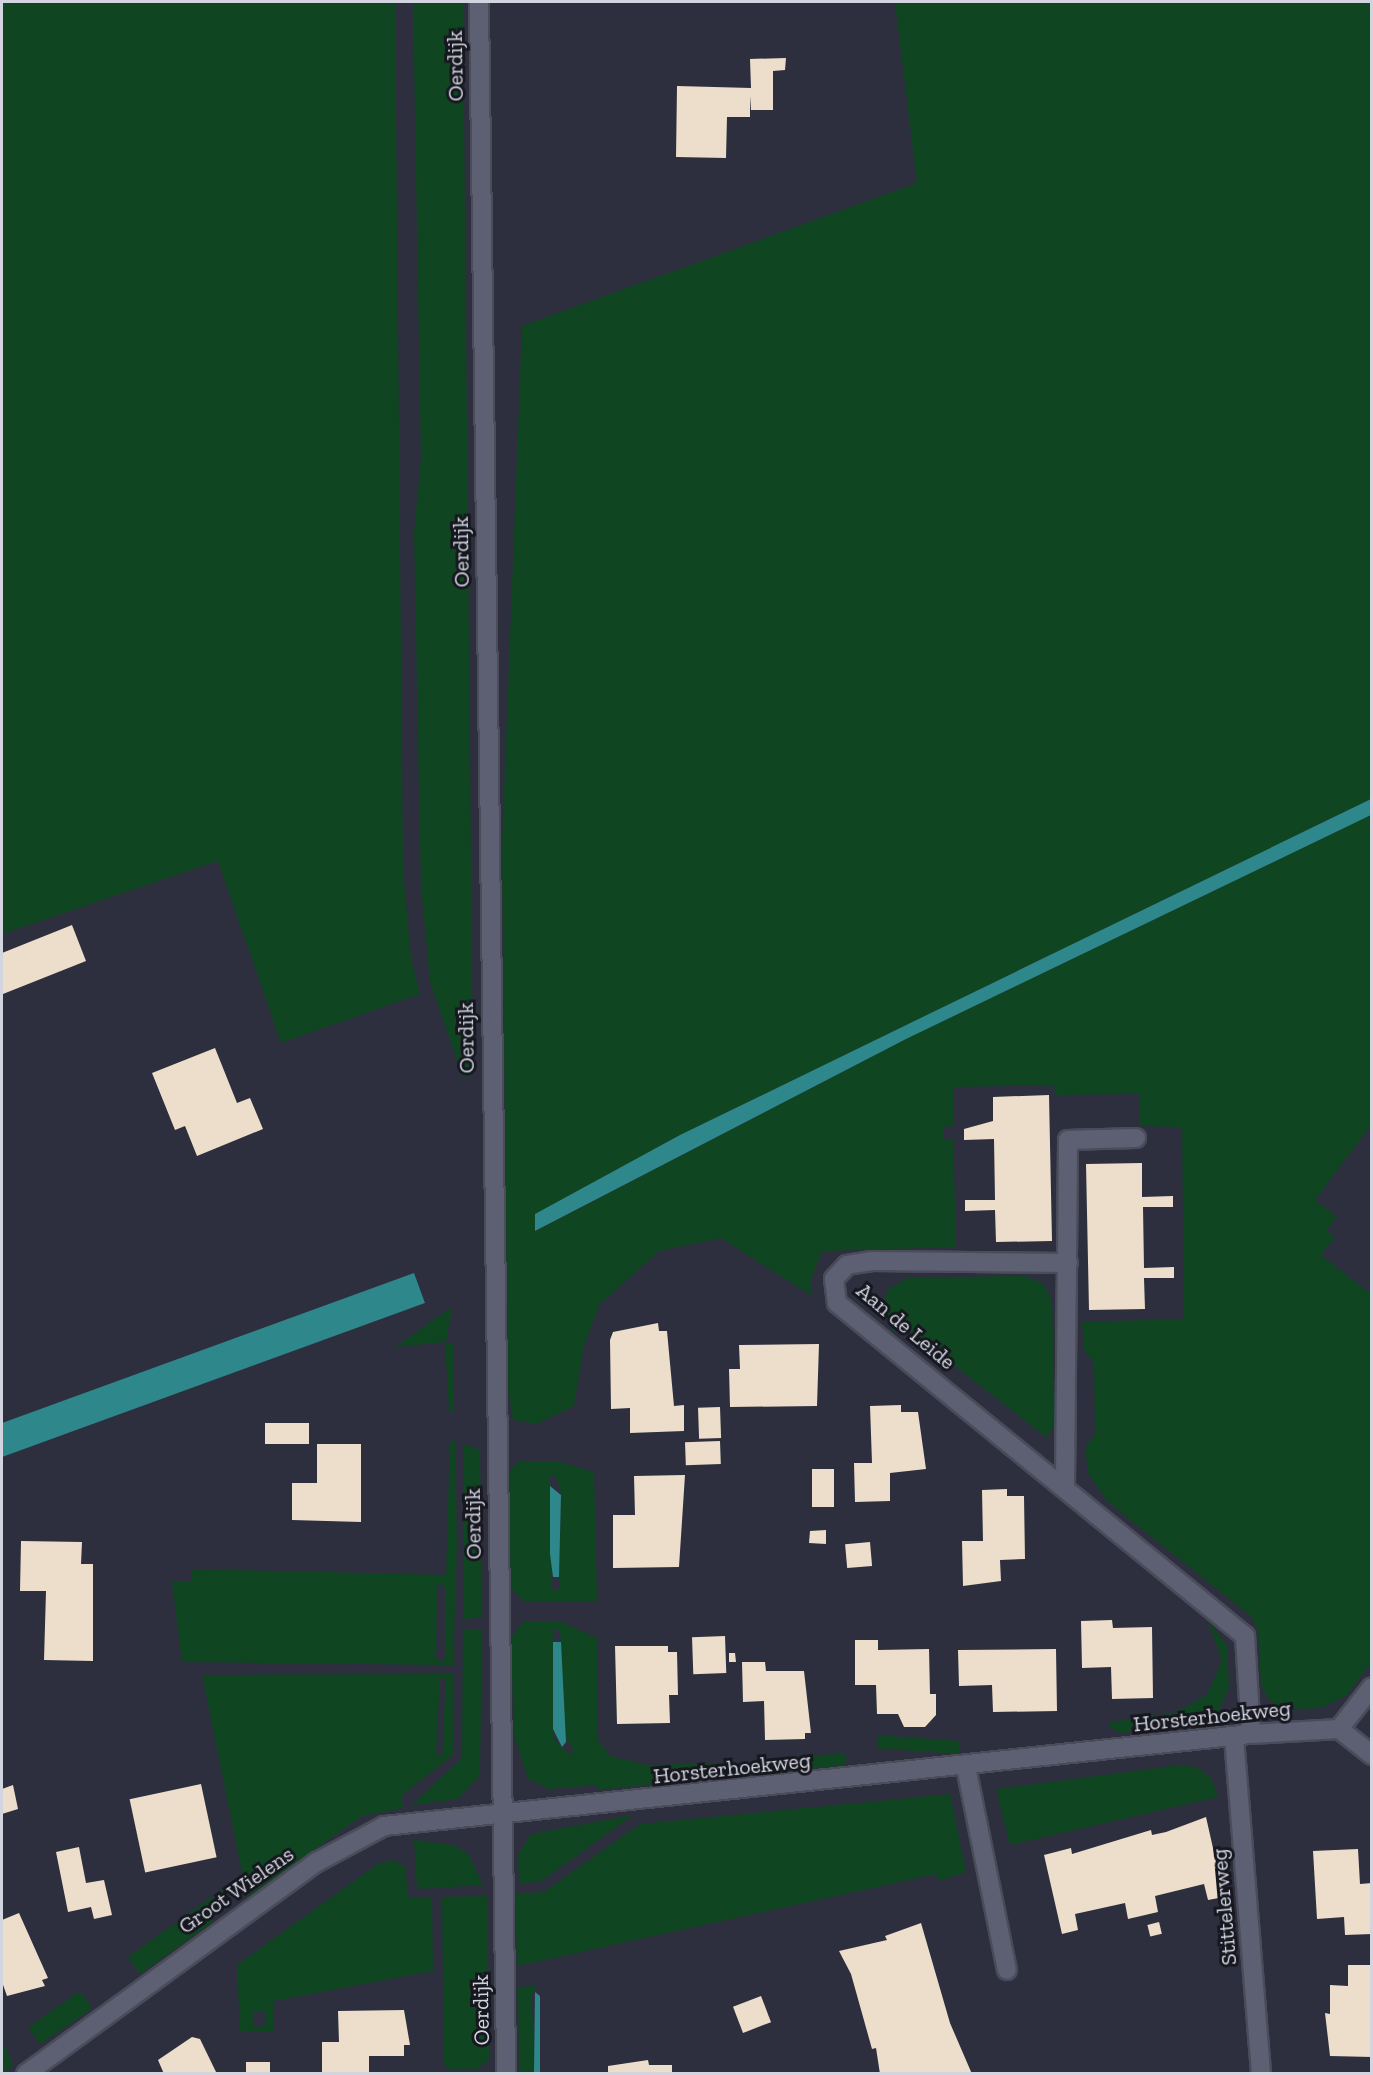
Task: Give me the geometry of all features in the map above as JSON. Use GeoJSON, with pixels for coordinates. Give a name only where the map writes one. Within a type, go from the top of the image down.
{"type":"FeatureCollection","features":[{"type":"Feature","properties":{"kind":"street","name":"Oerdijk"},"geometry":{"type":"LineString","coordinates":[[479,2],[506,2073]]}},
{"type":"Feature","properties":{"kind":"street"},"geometry":{"type":"LineString","coordinates":[[1065,1486],[1068,1140],[1136,1138]]}},
{"type":"Feature","properties":{"kind":"street","name":"Aan de Leide"},"geometry":{"type":"LineString","coordinates":[[1068,1263],[872,1261],[847,1265],[834,1279],[837,1303],[1065,1486],[1245,1636],[1243,1735]]}},
{"type":"Feature","properties":{"kind":"street"},"geometry":{"type":"LineString","coordinates":[[1371,1687],[1339,1729],[1371,1755]]}},
{"type":"Feature","properties":{"kind":"street","name":"Horsterhoekweg"},"geometry":{"type":"LineString","coordinates":[[503,1810],[966,1767],[1243,1735],[1339,1729]]}},
{"type":"Feature","properties":{"kind":"street","name":"Stittelerweg"},"geometry":{"type":"LineString","coordinates":[[1243,1735],[1261,2073]]}},
{"type":"Feature","properties":{"kind":"street"},"geometry":{"type":"LineString","coordinates":[[966,1767],[1007,1970]]}},
{"type":"Feature","properties":{"kind":"street","name":"Groot Wielens"},"geometry":{"type":"LineString","coordinates":[[26,2073],[317,1862],[384,1826],[503,1810]]}},
{"type":"Feature","properties":{"kind":"shaded area"},"geometry":{"type":"Polygon","coordinates":[[[2,2],[395,2],[403,870],[411,958],[420,994],[281,1043],[218,861],[2,934],[2,2]]]}},
{"type":"Feature","properties":{"kind":"shaded area"},"geometry":{"type":"Polygon","coordinates":[[[413,2],[463,2],[473,1074],[463,1078],[430,982],[421,887],[414,532],[421,459],[413,2]]]}},
{"type":"Feature","properties":{"kind":"shaded area"},"geometry":{"type":"Polygon","coordinates":[[[895,2],[1371,2],[1371,799],[680,1135],[536,1214],[536,1231],[906,1039],[1371,815],[1371,1125],[1315,1200],[1337,1217],[1326,1231],[1335,1237],[1321,1255],[1371,1294],[1371,1662],[1347,1695],[1321,1708],[1284,1709],[1269,1700],[1261,1685],[1258,1630],[1251,1616],[1107,1501],[1088,1473],[1085,1448],[1095,1434],[1094,1363],[1084,1350],[1082,1322],[1184,1319],[1182,1127],[1139,1126],[1139,1094],[1055,1095],[1054,1085],[953,1087],[954,1126],[943,1127],[943,1140],[953,1139],[956,1247],[822,1251],[810,1283],[812,1296],[721,1238],[659,1251],[600,1304],[584,1345],[574,1406],[537,1424],[513,1420],[508,1388],[502,848],[522,326],[917,183],[895,2]]]}},
{"type":"Feature","properties":{"kind":"shaded area"},"geometry":{"type":"Polygon","coordinates":[[[1371,799],[1371,815],[906,1039],[535,1231],[535,1214],[680,1135],[1371,799]]]}},
{"type":"Feature","properties":{"kind":"shaded area"},"geometry":{"type":"Polygon","coordinates":[[[414,1273],[425,1303],[2,1457],[2,1423],[414,1273]]]}},
{"type":"Feature","properties":{"kind":"shaded area"},"geometry":{"type":"Polygon","coordinates":[[[1024,1276],[1044,1284],[1052,1301],[1055,1423],[1047,1438],[914,1334],[893,1331],[882,1311],[888,1289],[908,1278],[1024,1276]]]}},
{"type":"Feature","properties":{"kind":"shaded area"},"geometry":{"type":"Polygon","coordinates":[[[452,1307],[446,1343],[453,1343],[454,1413],[449,1412],[445,1342],[395,1347],[452,1307]]]}},
{"type":"Feature","properties":{"kind":"shaded area"},"geometry":{"type":"Polygon","coordinates":[[[450,1441],[455,1441],[457,1544],[453,1665],[182,1662],[172,1582],[191,1582],[192,1569],[446,1575],[450,1441]],[[437,1584],[436,1658],[442,1662],[446,1657],[446,1586],[437,1584]]]}},
{"type":"Feature","properties":{"kind":"shaded area"},"geometry":{"type":"Polygon","coordinates":[[[464,1444],[480,1450],[482,1618],[463,1619],[464,1444]]]}},
{"type":"Feature","properties":{"kind":"shaded area"},"geometry":{"type":"Polygon","coordinates":[[[556,1461],[594,1472],[597,1601],[525,1602],[511,1589],[508,1473],[518,1462],[556,1461]],[[550,1475],[552,1589],[559,1589],[561,1495],[556,1475],[550,1475]]]}},
{"type":"Feature","properties":{"kind":"shaded area"},"geometry":{"type":"Polygon","coordinates":[[[550,1486],[561,1495],[559,1577],[553,1577],[550,1554],[550,1486]]]}},
{"type":"Feature","properties":{"kind":"shaded area"},"geometry":{"type":"Polygon","coordinates":[[[1207,1618],[1227,1646],[1229,1687],[1218,1713],[1200,1723],[1120,1733],[1110,1727],[1109,1722],[1174,1713],[1207,1695],[1222,1660],[1207,1618]]]}},
{"type":"Feature","properties":{"kind":"shaded area"},"geometry":{"type":"Polygon","coordinates":[[[524,1621],[560,1621],[597,1638],[598,1740],[610,1756],[648,1765],[730,1763],[731,1776],[598,1790],[598,1785],[549,1789],[528,1779],[514,1735],[511,1638],[524,1621]],[[554,1630],[553,1729],[555,1740],[570,1755],[574,1750],[565,1738],[560,1630],[554,1630]]]}},
{"type":"Feature","properties":{"kind":"shaded area"},"geometry":{"type":"Polygon","coordinates":[[[463,1629],[482,1629],[480,1775],[458,1799],[412,1805],[462,1758],[463,1629]]]}},
{"type":"Feature","properties":{"kind":"shaded area"},"geometry":{"type":"Polygon","coordinates":[[[553,1642],[561,1642],[566,1742],[562,1747],[553,1729],[553,1642]]]}},
{"type":"Feature","properties":{"kind":"shaded area"},"geometry":{"type":"Polygon","coordinates":[[[454,1674],[454,1754],[402,1795],[403,1808],[362,1816],[247,1897],[202,1675],[454,1674]],[[440,1677],[436,1754],[442,1757],[446,1680],[440,1677]]]}},
{"type":"Feature","properties":{"kind":"shaded area"},"geometry":{"type":"Polygon","coordinates":[[[878,1735],[960,1741],[959,1754],[877,1748],[878,1735]]]}},
{"type":"Feature","properties":{"kind":"shaded area"},"geometry":{"type":"Polygon","coordinates":[[[845,1753],[846,1765],[764,1774],[763,1760],[845,1753]]]}},
{"type":"Feature","properties":{"kind":"shaded area"},"geometry":{"type":"Polygon","coordinates":[[[1181,1765],[1196,1767],[1211,1778],[1218,1797],[1010,1845],[996,1789],[1181,1765]]]}},
{"type":"Feature","properties":{"kind":"shaded area"},"geometry":{"type":"Polygon","coordinates":[[[950,1794],[966,1872],[939,1881],[936,1874],[517,1966],[515,1894],[544,1892],[640,1824],[950,1794]]]}},
{"type":"Feature","properties":{"kind":"shaded area"},"geometry":{"type":"Polygon","coordinates":[[[633,1815],[540,1882],[519,1883],[518,1855],[531,1834],[633,1815]]]}},
{"type":"Feature","properties":{"kind":"shaded area"},"geometry":{"type":"Polygon","coordinates":[[[414,1840],[454,1845],[469,1855],[483,1885],[417,1889],[414,1840]]]}},
{"type":"Feature","properties":{"kind":"shaded area"},"geometry":{"type":"Polygon","coordinates":[[[393,1860],[405,1867],[408,1898],[432,1898],[433,1971],[273,2001],[273,2031],[240,2032],[237,1965],[378,1864],[393,1860]],[[253,2012],[253,2027],[266,2026],[266,2012],[253,2012]]]}},
{"type":"Feature","properties":{"kind":"shaded area"},"geometry":{"type":"Polygon","coordinates":[[[234,1881],[236,1890],[206,1911],[213,1922],[140,1974],[128,1957],[234,1881]]]}},
{"type":"Feature","properties":{"kind":"shaded area"},"geometry":{"type":"Polygon","coordinates":[[[487,1896],[489,2059],[476,2070],[450,2070],[444,2064],[442,1897],[487,1896]]]}},
{"type":"Feature","properties":{"kind":"shaded area"},"geometry":{"type":"Polygon","coordinates":[[[537,1986],[532,1996],[534,2073],[519,2073],[518,1987],[537,1986]]]}},
{"type":"Feature","properties":{"kind":"shaded area"},"geometry":{"type":"Polygon","coordinates":[[[80,1991],[92,2008],[40,2044],[28,2027],[80,1991]]]}},
{"type":"Feature","properties":{"kind":"shaded area"},"geometry":{"type":"Polygon","coordinates":[[[535,1992],[540,1996],[540,2073],[534,2073],[535,1992]]]}},
{"type":"Feature","properties":{"kind":"shaded area"},"geometry":{"type":"Polygon","coordinates":[[[5,2045],[13,2065],[2,2073],[2,2047],[5,2045]]]}},
{"type":"Feature","properties":{"kind":"building"},"geometry":{"type":"Polygon","coordinates":[[[786,58],[785,70],[773,71],[773,110],[751,110],[750,96],[750,117],[727,117],[726,158],[676,157],[677,86],[751,88],[750,59],[786,58]]]}},
{"type":"Feature","properties":{"kind":"building"},"geometry":{"type":"Polygon","coordinates":[[[72,925],[86,961],[3,994],[2,953],[72,925]]]}},
{"type":"Feature","properties":{"kind":"building"},"geometry":{"type":"Polygon","coordinates":[[[215,1048],[237,1103],[250,1098],[263,1129],[197,1156],[185,1126],[175,1130],[152,1073],[215,1048]]]}},
{"type":"Feature","properties":{"kind":"building"},"geometry":{"type":"Polygon","coordinates":[[[1049,1095],[1052,1241],[996,1242],[995,1210],[965,1211],[965,1200],[995,1200],[994,1139],[964,1140],[964,1129],[993,1121],[993,1097],[1049,1095]]]}},
{"type":"Feature","properties":{"kind":"building"},"geometry":{"type":"Polygon","coordinates":[[[1142,1163],[1142,1197],[1173,1196],[1173,1207],[1143,1207],[1144,1268],[1174,1267],[1174,1278],[1144,1278],[1145,1309],[1089,1310],[1086,1164],[1142,1163]]]}},
{"type":"Feature","properties":{"kind":"building"},"geometry":{"type":"Polygon","coordinates":[[[658,1323],[659,1331],[667,1331],[674,1406],[684,1405],[684,1431],[630,1433],[630,1408],[611,1409],[610,1340],[613,1332],[658,1323]]]}},
{"type":"Feature","properties":{"kind":"building"},"geometry":{"type":"Polygon","coordinates":[[[819,1344],[817,1406],[730,1407],[729,1369],[740,1369],[739,1345],[819,1344]]]}},
{"type":"Feature","properties":{"kind":"building"},"geometry":{"type":"Polygon","coordinates":[[[901,1405],[901,1412],[918,1412],[926,1469],[890,1473],[890,1501],[855,1502],[854,1463],[872,1463],[870,1406],[901,1405]]]}},
{"type":"Feature","properties":{"kind":"building"},"geometry":{"type":"Polygon","coordinates":[[[720,1407],[721,1438],[699,1439],[698,1408],[720,1407]]]}},
{"type":"Feature","properties":{"kind":"building"},"geometry":{"type":"Polygon","coordinates":[[[265,1423],[309,1423],[309,1444],[265,1444],[265,1423]]]}},
{"type":"Feature","properties":{"kind":"building"},"geometry":{"type":"Polygon","coordinates":[[[720,1441],[721,1464],[686,1465],[685,1442],[720,1441]]]}},
{"type":"Feature","properties":{"kind":"building"},"geometry":{"type":"Polygon","coordinates":[[[317,1444],[361,1444],[361,1522],[292,1520],[292,1483],[317,1483],[317,1444]]]}},
{"type":"Feature","properties":{"kind":"building"},"geometry":{"type":"Polygon","coordinates":[[[812,1469],[834,1469],[834,1507],[812,1507],[812,1469]]]}},
{"type":"Feature","properties":{"kind":"building"},"geometry":{"type":"Polygon","coordinates":[[[685,1475],[679,1567],[613,1568],[613,1515],[635,1515],[634,1476],[685,1475]]]}},
{"type":"Feature","properties":{"kind":"building"},"geometry":{"type":"Polygon","coordinates":[[[1007,1489],[1007,1496],[1024,1496],[1025,1559],[1000,1560],[1001,1581],[963,1586],[962,1541],[983,1541],[982,1490],[1007,1489]]]}},
{"type":"Feature","properties":{"kind":"building"},"geometry":{"type":"Polygon","coordinates":[[[826,1530],[826,1544],[809,1543],[810,1531],[826,1530]]]}},
{"type":"Feature","properties":{"kind":"building"},"geometry":{"type":"Polygon","coordinates":[[[21,1541],[82,1542],[81,1564],[93,1564],[93,1661],[44,1660],[46,1591],[20,1591],[21,1541]]]}},
{"type":"Feature","properties":{"kind":"building"},"geometry":{"type":"Polygon","coordinates":[[[870,1542],[872,1566],[847,1568],[845,1544],[870,1542]]]}},
{"type":"Feature","properties":{"kind":"building"},"geometry":{"type":"Polygon","coordinates":[[[1112,1620],[1113,1628],[1152,1627],[1153,1698],[1112,1699],[1111,1667],[1082,1668],[1081,1621],[1112,1620]]]}},
{"type":"Feature","properties":{"kind":"building"},"geometry":{"type":"Polygon","coordinates":[[[725,1636],[726,1673],[693,1674],[692,1637],[725,1636]]]}},
{"type":"Feature","properties":{"kind":"building"},"geometry":{"type":"Polygon","coordinates":[[[855,1640],[878,1640],[878,1650],[929,1649],[930,1694],[936,1694],[936,1715],[925,1727],[904,1727],[898,1714],[877,1714],[876,1685],[855,1685],[855,1640]]]}},
{"type":"Feature","properties":{"kind":"building"},"geometry":{"type":"Polygon","coordinates":[[[615,1646],[668,1646],[668,1652],[677,1652],[678,1695],[669,1695],[670,1723],[617,1724],[615,1646]]]}},
{"type":"Feature","properties":{"kind":"building"},"geometry":{"type":"Polygon","coordinates":[[[1056,1649],[1057,1711],[993,1712],[992,1685],[959,1686],[958,1650],[1056,1649]]]}},
{"type":"Feature","properties":{"kind":"building"},"geometry":{"type":"Polygon","coordinates":[[[729,1653],[735,1653],[736,1662],[729,1662],[729,1653]]]}},
{"type":"Feature","properties":{"kind":"building"},"geometry":{"type":"Polygon","coordinates":[[[742,1662],[765,1662],[766,1671],[804,1671],[811,1733],[805,1733],[805,1739],[765,1740],[764,1701],[743,1702],[742,1662]]]}},
{"type":"Feature","properties":{"kind":"building"},"geometry":{"type":"Polygon","coordinates":[[[201,1784],[217,1857],[145,1873],[130,1799],[201,1784]]]}},
{"type":"Feature","properties":{"kind":"building"},"geometry":{"type":"Polygon","coordinates":[[[13,1785],[18,1809],[2,1814],[2,1789],[13,1785]]]}},
{"type":"Feature","properties":{"kind":"building"},"geometry":{"type":"Polygon","coordinates":[[[1206,1817],[1224,1897],[1208,1900],[1204,1884],[1155,1896],[1158,1912],[1128,1919],[1125,1903],[1075,1914],[1078,1930],[1062,1934],[1044,1855],[1071,1848],[1072,1854],[1151,1830],[1152,1835],[1166,1832],[1206,1817]]]}},
{"type":"Feature","properties":{"kind":"building"},"geometry":{"type":"Polygon","coordinates":[[[79,1847],[86,1883],[104,1880],[112,1915],[94,1919],[91,1907],[68,1912],[56,1852],[79,1847]]]}},
{"type":"Feature","properties":{"kind":"building"},"geometry":{"type":"Polygon","coordinates":[[[1358,1849],[1360,1884],[1372,1883],[1372,1934],[1345,1935],[1344,1917],[1317,1919],[1313,1851],[1358,1849]]]}},
{"type":"Feature","properties":{"kind":"building"},"geometry":{"type":"Polygon","coordinates":[[[19,1913],[48,1978],[42,1980],[45,1986],[7,1996],[2,1982],[2,1920],[19,1913]]]}},
{"type":"Feature","properties":{"kind":"building"},"geometry":{"type":"Polygon","coordinates":[[[1159,1922],[1162,1934],[1150,1937],[1147,1925],[1159,1922]]]}},
{"type":"Feature","properties":{"kind":"building"},"geometry":{"type":"Polygon","coordinates":[[[921,1923],[950,2023],[972,2074],[880,2074],[876,2048],[872,2049],[851,1974],[839,1951],[887,1940],[885,1936],[921,1923]]]}},
{"type":"Feature","properties":{"kind":"building"},"geometry":{"type":"Polygon","coordinates":[[[1348,1965],[1372,1965],[1372,2057],[1330,2056],[1325,2013],[1330,2014],[1330,1985],[1348,1986],[1348,1965]]]}},
{"type":"Feature","properties":{"kind":"building"},"geometry":{"type":"Polygon","coordinates":[[[761,1996],[771,2022],[743,2033],[733,2007],[761,1996]]]}},
{"type":"Feature","properties":{"kind":"building"},"geometry":{"type":"Polygon","coordinates":[[[404,2010],[410,2045],[404,2045],[404,2056],[369,2056],[369,2074],[322,2074],[322,2042],[339,2042],[338,2011],[404,2010]]]}},
{"type":"Feature","properties":{"kind":"building"},"geometry":{"type":"Polygon","coordinates":[[[192,2037],[200,2039],[217,2074],[164,2074],[158,2060],[192,2037]]]}},
{"type":"Feature","properties":{"kind":"building"},"geometry":{"type":"Polygon","coordinates":[[[648,2060],[649,2065],[672,2065],[672,2074],[608,2074],[608,2066],[648,2060]]]}},
{"type":"Feature","properties":{"kind":"building"},"geometry":{"type":"Polygon","coordinates":[[[246,2062],[270,2062],[270,2074],[246,2074],[246,2062]]]}}]}
